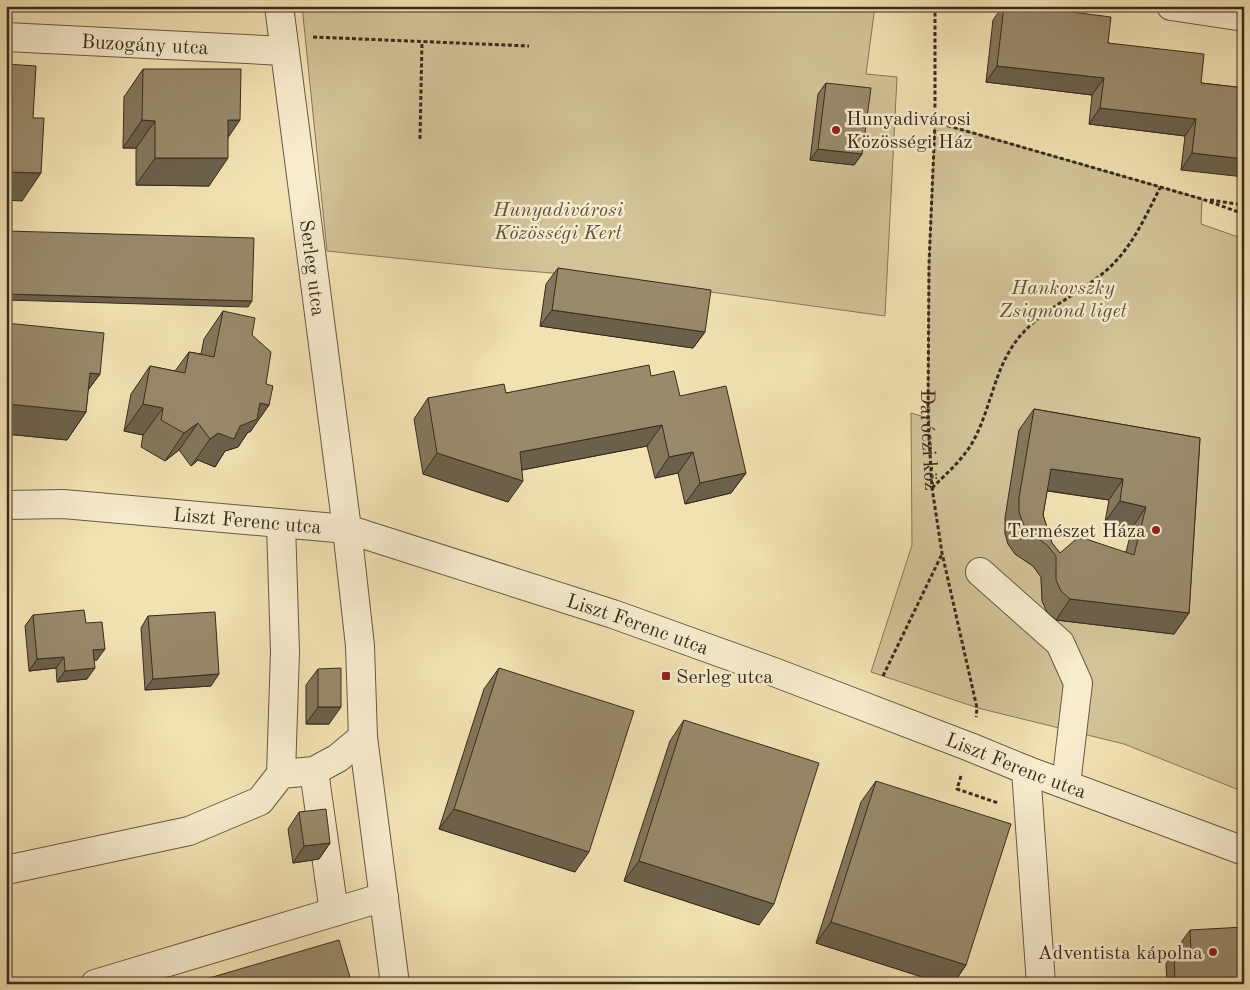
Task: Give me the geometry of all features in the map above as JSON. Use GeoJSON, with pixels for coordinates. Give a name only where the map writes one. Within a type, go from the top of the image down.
{"type":"FeatureCollection","features":[{"type":"Feature","properties":{"kind":"street","name":"Serleg utca"},"geometry":{"type":"LineString","coordinates":[[279,6],[347,529],[360,646],[363,737],[395,984]]}},
{"type":"Feature","properties":{"kind":"street"},"geometry":{"type":"LineString","coordinates":[[1171,6],[1244,17]]}},
{"type":"Feature","properties":{"kind":"street","name":"Buzogány utca"},"geometry":{"type":"LineString","coordinates":[[6,37],[283,43]]}},
{"type":"Feature","properties":{"kind":"street","name":"Liszt Ferenc utca"},"geometry":{"type":"LineString","coordinates":[[6,505],[64,504],[347,529],[612,614],[774,672],[1244,852]]}},
{"type":"Feature","properties":{"kind":"street"},"geometry":{"type":"LineString","coordinates":[[6,870],[189,831],[260,801],[281,774],[285,652],[281,524]]}},
{"type":"Feature","properties":{"kind":"street"},"geometry":{"type":"LineString","coordinates":[[980,572],[1060,643],[1078,683],[1066,784]]}},
{"type":"Feature","properties":{"kind":"street"},"geometry":{"type":"LineString","coordinates":[[281,774],[314,771],[338,758],[363,737]]}},
{"type":"Feature","properties":{"kind":"street"},"geometry":{"type":"LineString","coordinates":[[1026,770],[1041,984]]}},
{"type":"Feature","properties":{"kind":"street"},"geometry":{"type":"LineString","coordinates":[[314,771],[334,912]]}},
{"type":"Feature","properties":{"kind":"street"},"geometry":{"type":"LineString","coordinates":[[95,984],[384,897]]}},
{"type":"Feature","properties":{"kind":"path","name":"Daróczi köz"},"geometry":{"type":"LineString","coordinates":[[935,6],[935,122],[929,273],[928,418],[932,488],[942,553],[978,708],[970,747],[957,788],[1029,814]]}},
{"type":"Feature","properties":{"kind":"path"},"geometry":{"type":"LineString","coordinates":[[283,43],[422,42],[529,46]]}},
{"type":"Feature","properties":{"kind":"path"},"geometry":{"type":"LineString","coordinates":[[420,139],[422,42]]}},
{"type":"Feature","properties":{"kind":"path"},"geometry":{"type":"LineString","coordinates":[[935,122],[1202,199],[1244,214]]}},
{"type":"Feature","properties":{"kind":"path"},"geometry":{"type":"LineString","coordinates":[[932,488],[954,467],[971,444],[1012,347],[1032,322],[1091,283],[1115,262],[1134,237],[1160,188]]}},
{"type":"Feature","properties":{"kind":"path"},"geometry":{"type":"LineString","coordinates":[[1202,199],[1244,206]]}},
{"type":"Feature","properties":{"kind":"path"},"geometry":{"type":"LineString","coordinates":[[883,676],[942,553]]}},
{"type":"Feature","properties":{"kind":"green space","name":"Hunyadivárosi Közösségi Kert"},"geometry":{"type":"Polygon","coordinates":[[[302,6],[875,6],[866,74],[897,77],[885,316],[602,277],[327,251],[302,6]]]}},
{"type":"Feature","properties":{"kind":"green space","name":"Hankovszky Zsigmond liget"},"geometry":{"type":"Polygon","coordinates":[[[935,122],[1202,199],[1201,224],[1244,239],[1244,792],[1124,744],[978,708],[871,672],[912,545],[911,413],[928,418],[929,264],[935,122]],[[1019,430],[1005,533],[1008,544],[1015,554],[1033,566],[1041,577],[1042,601],[1047,612],[1174,634],[1186,459],[1019,430]]]}},
{"type":"Feature","properties":{"kind":"building"},"geometry":{"type":"Polygon","coordinates":[[[1004,6],[1024,6],[1111,17],[1108,43],[1204,54],[1201,83],[1244,88],[1244,159],[1192,153],[1196,119],[1100,108],[1104,78],[997,66],[1004,6]]]}},
{"type":"Feature","properties":{"kind":"building"},"geometry":{"type":"Polygon","coordinates":[[[6,64],[36,66],[33,118],[44,118],[41,173],[6,172],[6,64]]]}},
{"type":"Feature","properties":{"kind":"building"},"geometry":{"type":"Polygon","coordinates":[[[143,69],[241,69],[240,120],[228,120],[228,158],[155,158],[155,121],[142,120],[143,69]]]}},
{"type":"Feature","properties":{"kind":"building","name":"Hunyadivárosi Közösségi Ház"},"geometry":{"type":"Polygon","coordinates":[[[826,83],[871,88],[862,154],[818,149],[826,83]]]}},
{"type":"Feature","properties":{"kind":"building"},"geometry":{"type":"Polygon","coordinates":[[[6,231],[254,238],[252,301],[6,294],[6,231]]]}},
{"type":"Feature","properties":{"kind":"building"},"geometry":{"type":"Polygon","coordinates":[[[558,268],[711,290],[705,332],[552,310],[558,268]]]}},
{"type":"Feature","properties":{"kind":"building"},"geometry":{"type":"Polygon","coordinates":[[[223,311],[255,318],[252,335],[271,352],[266,384],[273,386],[269,405],[260,403],[257,419],[240,426],[234,439],[218,433],[210,439],[198,423],[184,433],[161,420],[163,408],[143,404],[150,366],[185,373],[189,352],[214,357],[223,311]]]}},
{"type":"Feature","properties":{"kind":"building"},"geometry":{"type":"Polygon","coordinates":[[[6,323],[104,333],[100,374],[90,373],[86,412],[8,404],[11,368],[6,367],[6,323]]]}},
{"type":"Feature","properties":{"kind":"building"},"geometry":{"type":"Polygon","coordinates":[[[649,365],[651,376],[674,371],[680,396],[726,386],[746,473],[700,483],[693,452],[669,457],[662,425],[520,452],[523,481],[437,453],[428,398],[504,384],[506,393],[649,365]]]}},
{"type":"Feature","properties":{"kind":"building","name":"Természet Háza"},"geometry":{"type":"Polygon","coordinates":[[[1034,409],[1200,438],[1189,613],[1070,599],[1061,591],[1056,580],[1056,556],[1047,545],[1030,533],[1023,523],[1019,512],[1019,498],[1034,409]],[[1051,469],[1043,515],[1052,543],[1060,553],[1075,540],[1083,538],[1134,555],[1146,507],[1120,501],[1123,479],[1051,469]]]}},
{"type":"Feature","properties":{"kind":"building"},"geometry":{"type":"Polygon","coordinates":[[[84,610],[86,623],[102,622],[105,649],[93,650],[95,668],[65,671],[64,657],[37,659],[33,615],[84,610]]]}},
{"type":"Feature","properties":{"kind":"building"},"geometry":{"type":"Polygon","coordinates":[[[215,612],[219,674],[153,679],[148,616],[215,612]]]}},
{"type":"Feature","properties":{"kind":"building"},"geometry":{"type":"Polygon","coordinates":[[[341,668],[341,707],[318,707],[318,669],[341,668]]]}},
{"type":"Feature","properties":{"kind":"building"},"geometry":{"type":"Polygon","coordinates":[[[499,668],[634,711],[589,852],[454,809],[499,668]]]}},
{"type":"Feature","properties":{"kind":"building"},"geometry":{"type":"Polygon","coordinates":[[[684,720],[819,763],[774,904],[639,861],[684,720]]]}},
{"type":"Feature","properties":{"kind":"building"},"geometry":{"type":"Polygon","coordinates":[[[876,781],[1011,824],[966,965],[831,922],[876,781]]]}},
{"type":"Feature","properties":{"kind":"building"},"geometry":{"type":"Polygon","coordinates":[[[326,809],[330,843],[304,846],[299,812],[326,809]]]}},
{"type":"Feature","properties":{"kind":"building","name":"Adventista kápolna"},"geometry":{"type":"Polygon","coordinates":[[[1244,927],[1244,980],[1175,984],[1174,952],[1191,952],[1190,930],[1244,927]]]}},
{"type":"Feature","properties":{"kind":"building"},"geometry":{"type":"Polygon","coordinates":[[[339,940],[352,984],[189,984],[339,940]]]}},
{"type":"Feature","properties":{"kind":"place","name":"Hunyadivárosi Közösségi Ház"},"geometry":{"type":"Point","coordinates":[836,130]}},
{"type":"Feature","properties":{"kind":"place","name":"Természet Háza"},"geometry":{"type":"Point","coordinates":[1156,530]}},
{"type":"Feature","properties":{"kind":"place","name":"Serleg utca"},"geometry":{"type":"Point","coordinates":[666,676]}},
{"type":"Feature","properties":{"kind":"place","name":"Adventista kápolna"},"geometry":{"type":"Point","coordinates":[1213,952]}}]}
